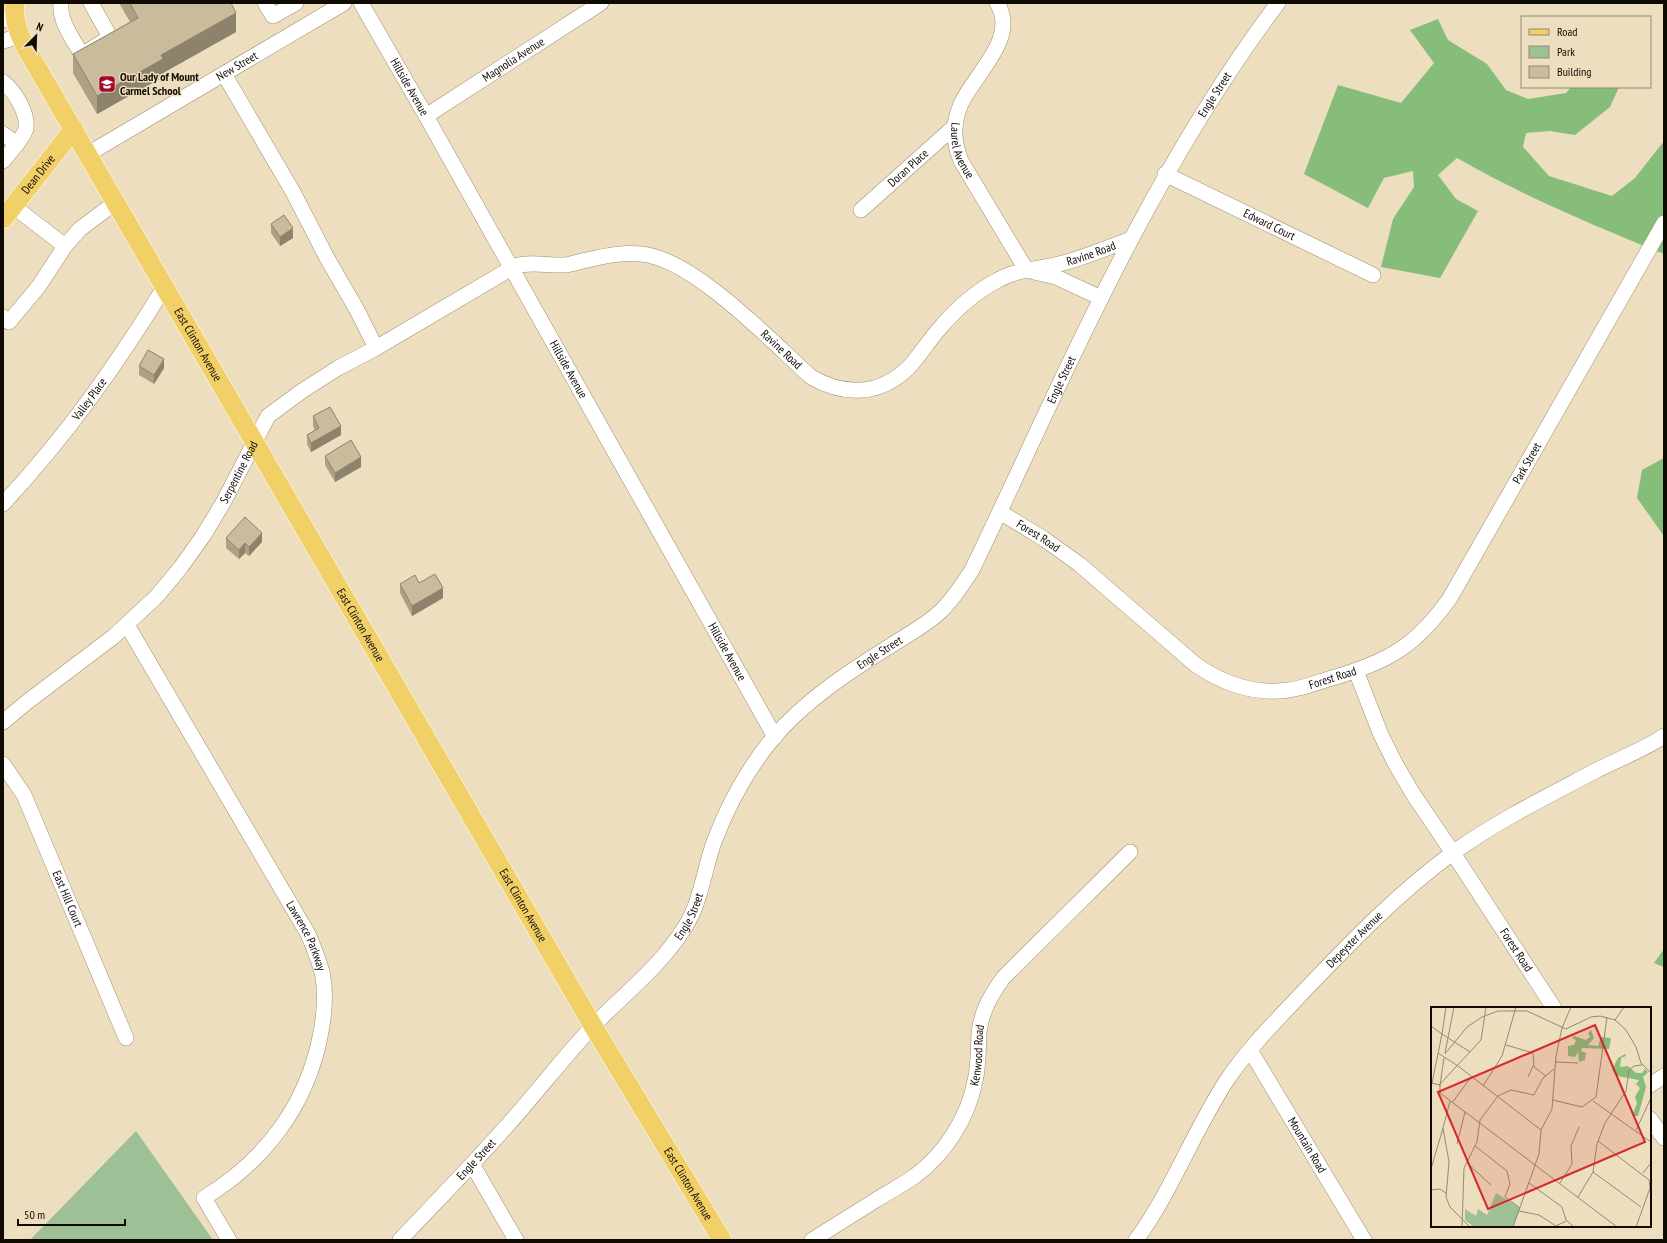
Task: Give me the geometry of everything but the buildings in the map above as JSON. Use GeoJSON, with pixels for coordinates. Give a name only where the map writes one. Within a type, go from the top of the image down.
{"type":"FeatureCollection","features":[{"type":"Feature","properties":{"kind":"main road","name":"East Clinton Avenue"},"geometry":{"type":"LineString","coordinates":[[9,12],[11,39],[74,129],[593,1026],[722,1240]]}},
{"type":"Feature","properties":{"kind":"main road","name":"Dean Drive"},"geometry":{"type":"LineString","coordinates":[[7,212],[74,129]]}},
{"type":"Feature","properties":{"kind":"street"},"geometry":{"type":"LineString","coordinates":[[61,3],[60,10],[67,28],[82,55],[110,37],[90,3]]}},
{"type":"Feature","properties":{"kind":"street"},"geometry":{"type":"LineString","coordinates":[[265,3],[273,16],[296,3]]}},
{"type":"Feature","properties":{"kind":"street","name":"New Street"},"geometry":{"type":"LineString","coordinates":[[88,154],[344,3]]}},
{"type":"Feature","properties":{"kind":"street","name":"Hillside Avenue"},"geometry":{"type":"LineString","coordinates":[[361,3],[775,737]]}},
{"type":"Feature","properties":{"kind":"street","name":"Magnolia Avenue"},"geometry":{"type":"LineString","coordinates":[[426,116],[601,3]]}},
{"type":"Feature","properties":{"kind":"street","name":"Laurel Avenue"},"geometry":{"type":"LineString","coordinates":[[997,3],[1001,9],[1004,20],[1003,34],[999,44],[962,103],[955,126],[955,140],[961,161],[1027,271]]}},
{"type":"Feature","properties":{"kind":"street","name":"Engle Street"},"geometry":{"type":"LineString","coordinates":[[400,1240],[472,1164],[593,1026],[674,944],[686,926],[696,906],[714,844],[726,812],[742,782],[775,737],[821,694],[866,661],[941,611],[958,592],[972,570],[1100,298],[1165,174],[1192,128],[1260,27],[1278,3]]}},
{"type":"Feature","properties":{"kind":"street"},"geometry":{"type":"LineString","coordinates":[[224,74],[293,192],[326,258],[357,310],[376,348]]}},
{"type":"Feature","properties":{"kind":"street"},"geometry":{"type":"LineString","coordinates":[[3,161],[24,135],[26,120],[16,95],[5,84]]}},
{"type":"Feature","properties":{"kind":"street","name":"Doran Place"},"geometry":{"type":"LineString","coordinates":[[861,210],[955,126]]}},
{"type":"Feature","properties":{"kind":"street"},"geometry":{"type":"LineString","coordinates":[[3,134],[17,144]]}},
{"type":"Feature","properties":{"kind":"street","name":"Edward Court"},"geometry":{"type":"LineString","coordinates":[[1165,174],[1373,275]]}},
{"type":"Feature","properties":{"kind":"street"},"geometry":{"type":"LineString","coordinates":[[3,317],[9,322],[39,286],[65,246],[80,229],[116,202]]}},
{"type":"Feature","properties":{"kind":"street"},"geometry":{"type":"LineString","coordinates":[[7,212],[65,246]]}},
{"type":"Feature","properties":{"kind":"street","name":"Park Street"},"geometry":{"type":"LineString","coordinates":[[1356,671],[1380,662],[1403,648],[1426,628],[1450,598],[1664,223]]}},
{"type":"Feature","properties":{"kind":"street","name":"Ravine Road"},"geometry":{"type":"LineString","coordinates":[[510,268],[524,264],[567,265],[622,253],[642,254],[662,259],[678,267],[706,285],[732,305],[811,377],[823,384],[838,389],[854,391],[876,387],[897,377],[909,367],[941,326],[961,306],[984,288],[999,279],[1027,271],[1062,264],[1131,239]]}},
{"type":"Feature","properties":{"kind":"street","name":"Serpentine Road"},"geometry":{"type":"LineString","coordinates":[[3,722],[26,702],[127,625],[157,596],[181,567],[203,536],[223,503],[256,442],[268,416],[338,368],[376,348],[510,268]]}},
{"type":"Feature","properties":{"kind":"street","name":"Ravine Road"},"geometry":{"type":"LineString","coordinates":[[1027,271],[1056,277],[1100,298]]}},
{"type":"Feature","properties":{"kind":"street","name":"Valley Place"},"geometry":{"type":"LineString","coordinates":[[3,504],[63,436],[102,384],[135,336],[164,286]]}},
{"type":"Feature","properties":{"kind":"street","name":"Forest Road"},"geometry":{"type":"LineString","coordinates":[[1000,512],[1044,539],[1079,564],[1196,665],[1214,677],[1233,686],[1268,692],[1289,690],[1356,671],[1396,765],[1413,794],[1553,1007]]}},
{"type":"Feature","properties":{"kind":"street","name":"Lawrence Parkway"},"geometry":{"type":"LineString","coordinates":[[127,625],[308,934],[323,976],[323,1020],[317,1053],[307,1080],[296,1103],[281,1128],[263,1151],[245,1169],[225,1185],[204,1198],[229,1240]]}},
{"type":"Feature","properties":{"kind":"street","name":"Depeyster Avenue"},"geometry":{"type":"LineString","coordinates":[[1136,1240],[1144,1229],[1173,1178],[1208,1111],[1228,1079],[1250,1050],[1324,970],[1378,916],[1414,883],[1453,853],[1483,833],[1525,808],[1664,736]]}},
{"type":"Feature","properties":{"kind":"street","name":"East Hill Court"},"geometry":{"type":"LineString","coordinates":[[3,764],[24,794],[126,1038]]}},
{"type":"Feature","properties":{"kind":"street","name":"Kenwood Road"},"geometry":{"type":"LineString","coordinates":[[812,1240],[915,1176],[933,1160],[949,1142],[961,1122],[970,1102],[976,1081],[979,1032],[983,1013],[991,995],[1003,978],[1130,852]]}},
{"type":"Feature","properties":{"kind":"street","name":"Mountain Road"},"geometry":{"type":"LineString","coordinates":[[1250,1050],[1364,1240]]}},
{"type":"Feature","properties":{"kind":"street"},"geometry":{"type":"LineString","coordinates":[[1651,1084],[1664,1076]]}},
{"type":"Feature","properties":{"kind":"street"},"geometry":{"type":"LineString","coordinates":[[1651,1120],[1664,1138]]}},
{"type":"Feature","properties":{"kind":"street"},"geometry":{"type":"LineString","coordinates":[[472,1164],[516,1240]]}},
{"type":"Feature","properties":{"kind":"green space"},"geometry":{"type":"Polygon","coordinates":[[[1438,19],[1448,40],[1487,64],[1506,90],[1528,99],[1566,93],[1570,88],[1619,88],[1610,107],[1575,135],[1550,131],[1526,133],[1523,147],[1549,176],[1612,196],[1635,178],[1664,141],[1664,254],[1585,221],[1507,185],[1457,158],[1438,175],[1456,199],[1478,211],[1440,278],[1381,267],[1393,219],[1414,187],[1413,171],[1384,178],[1368,208],[1304,174],[1338,85],[1401,103],[1434,63],[1410,30],[1438,19]]]}},
{"type":"Feature","properties":{"kind":"green space"},"geometry":{"type":"Polygon","coordinates":[[[1664,458],[1664,536],[1637,498],[1642,470],[1664,458]]]}},
{"type":"Feature","properties":{"kind":"green space"},"geometry":{"type":"Polygon","coordinates":[[[1664,949],[1664,967],[1654,963],[1664,949]]]}},
{"type":"Feature","properties":{"kind":"green space"},"geometry":{"type":"Polygon","coordinates":[[[136,1131],[213,1240],[30,1240],[136,1131]]]}},
{"type":"Feature","properties":{"kind":"place","name":"Our Lady of Mount Carmel School"},"geometry":{"type":"Point","coordinates":[107,84]}}]}
